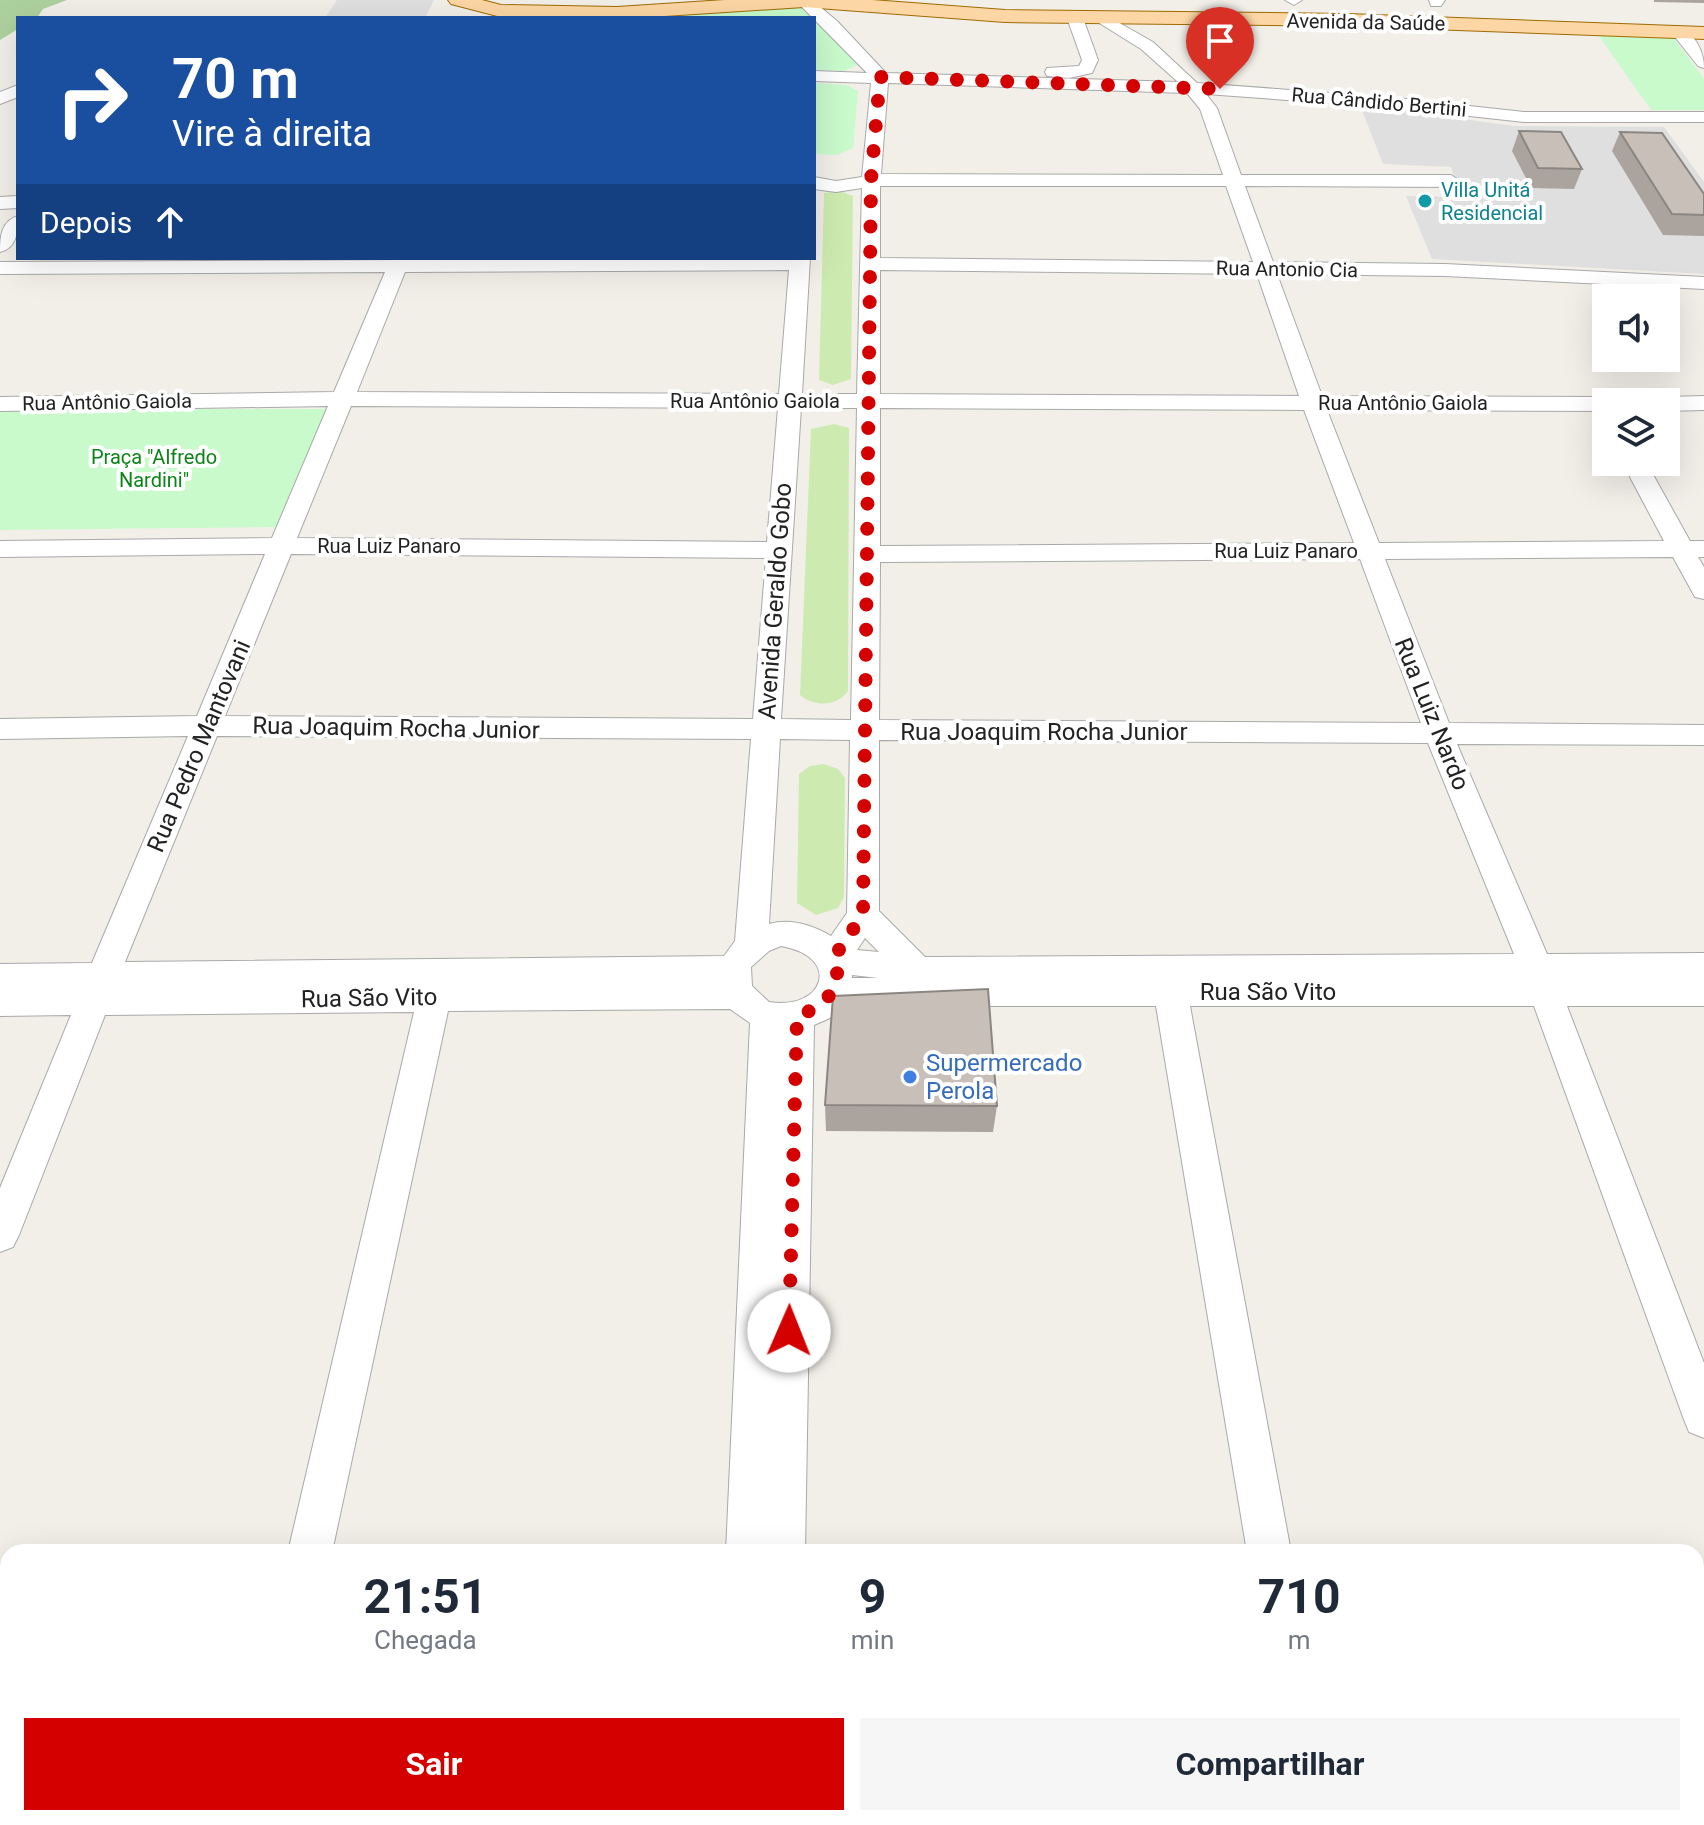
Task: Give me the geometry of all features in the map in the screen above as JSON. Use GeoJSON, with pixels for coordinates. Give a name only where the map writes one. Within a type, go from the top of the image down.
{"type":"FeatureCollection","features":[{"type":"Feature","properties":{"kind":"main road","name":"Avenida da Saúde"},"geometry":{"type":"LineString","coordinates":[[458,0],[510,15],[571,16],[604,4],[803,0],[857,6],[1102,18],[1136,26],[1348,20],[1704,33]]}},
{"type":"Feature","properties":{"kind":"main road","name":"Avenida da Saúde"},"geometry":{"type":"LineString","coordinates":[[1267,0],[1483,4]]}},
{"type":"Feature","properties":{"kind":"main road"},"geometry":{"type":"LineString","coordinates":[[1294,0],[1303,12],[1323,20]]}},
{"type":"Feature","properties":{"kind":"main road"},"geometry":{"type":"LineString","coordinates":[[1348,20],[1420,18],[1429,14],[1437,2]]}},
{"type":"Feature","properties":{"kind":"main road"},"geometry":{"type":"LineString","coordinates":[[831,24],[833,15],[857,6]]}},
{"type":"Feature","properties":{"kind":"street"},"geometry":{"type":"LineString","coordinates":[[757,988],[819,1008],[834,970],[863,915],[871,180],[880,77],[831,24],[803,0]]}},
{"type":"Feature","properties":{"kind":"street"},"geometry":{"type":"LineString","coordinates":[[1050,72],[1069,73],[1086,69],[1090,60],[1075,18]]}},
{"type":"Feature","properties":{"kind":"street","name":"Rua Luiz Nardo"},"geometry":{"type":"LineString","coordinates":[[1136,26],[1194,88],[1208,108],[1263,269],[1369,551],[1439,734],[1540,980],[1704,1417]]}},
{"type":"Feature","properties":{"kind":"street"},"geometry":{"type":"LineString","coordinates":[[1679,32],[1704,63]]}},
{"type":"Feature","properties":{"kind":"street","name":"Rua Cândido Bertini"},"geometry":{"type":"LineString","coordinates":[[816,76],[1194,88],[1397,103],[1524,117],[1704,117]]}},
{"type":"Feature","properties":{"kind":"street"},"geometry":{"type":"LineString","coordinates":[[816,181],[825,186],[851,186],[871,180],[1451,181]]}},
{"type":"Feature","properties":{"kind":"street"},"geometry":{"type":"LineString","coordinates":[[0,246],[16,225]]}},
{"type":"Feature","properties":{"kind":"street"},"geometry":{"type":"LineString","coordinates":[[0,268],[400,262],[800,261]]}},
{"type":"Feature","properties":{"kind":"street","name":"Avenida Geraldo Gobo"},"geometry":{"type":"LineString","coordinates":[[757,988],[766,732],[800,261]]}},
{"type":"Feature","properties":{"kind":"street","name":"Rua Pedro Mantovani"},"geometry":{"type":"LineString","coordinates":[[0,1235],[98,988],[400,262]]}},
{"type":"Feature","properties":{"kind":"street","name":"Rua Antonio Cia"},"geometry":{"type":"LineString","coordinates":[[870,264],[1445,270],[1704,283]]}},
{"type":"Feature","properties":{"kind":"street","name":"Rua Antônio Gaiola"},"geometry":{"type":"LineString","coordinates":[[0,404],[343,399],[1592,406]]}},
{"type":"Feature","properties":{"kind":"street"},"geometry":{"type":"LineString","coordinates":[[1680,404],[1704,403]]}},
{"type":"Feature","properties":{"kind":"street"},"geometry":{"type":"LineString","coordinates":[[1643,476],[1693,549],[1704,591]]}},
{"type":"Feature","properties":{"kind":"street","name":"Rua Luiz Panaro"},"geometry":{"type":"LineString","coordinates":[[0,549],[282,546],[779,550]]}},
{"type":"Feature","properties":{"kind":"street","name":"Rua Luiz Panaro"},"geometry":{"type":"LineString","coordinates":[[867,554],[1693,549]]}},
{"type":"Feature","properties":{"kind":"street","name":"Rua Joaquim Rocha Junior"},"geometry":{"type":"LineString","coordinates":[[0,729],[207,726],[766,732],[1704,735]]}},
{"type":"Feature","properties":{"kind":"street"},"geometry":{"type":"LineString","coordinates":[[863,915],[917,970]]}},
{"type":"Feature","properties":{"kind":"street","name":"Rua São Vito"},"geometry":{"type":"LineString","coordinates":[[0,977],[98,988],[437,985],[757,988],[765,937],[797,934],[812,938],[834,970]]}},
{"type":"Feature","properties":{"kind":"street","name":"Rua São Vito"},"geometry":{"type":"LineString","coordinates":[[1540,980],[1704,966]]}},
{"type":"Feature","properties":{"kind":"street","name":"Rua São Vito"},"geometry":{"type":"LineString","coordinates":[[834,970],[917,970],[1168,980]]}},
{"type":"Feature","properties":{"kind":"street","name":"Rua São Vito"},"geometry":{"type":"LineString","coordinates":[[834,970],[1168,980],[1540,980],[1704,992]]}},
{"type":"Feature","properties":{"kind":"street"},"geometry":{"type":"LineString","coordinates":[[1168,980],[1268,1544]]}},
{"type":"Feature","properties":{"kind":"street"},"geometry":{"type":"LineString","coordinates":[[312,1544],[437,985]]}},
{"type":"Feature","properties":{"kind":"street","name":"Rua São Vito"},"geometry":{"type":"LineString","coordinates":[[0,1002],[98,988]]}},
{"type":"Feature","properties":{"kind":"street"},"geometry":{"type":"LineString","coordinates":[[748,1544],[757,988]]}},
{"type":"Feature","properties":{"kind":"street"},"geometry":{"type":"LineString","coordinates":[[757,988],[783,1544]]}},
{"type":"Feature","properties":{"kind":"shaded area"},"geometry":{"type":"Polygon","coordinates":[[[337,0],[434,0],[426,16],[326,16],[337,0]]]}},
{"type":"Feature","properties":{"kind":"shaded area"},"geometry":{"type":"Polygon","coordinates":[[[1360,105],[1514,126],[1664,127],[1704,182],[1704,274],[1432,259],[1406,196],[1461,197],[1451,167],[1383,164],[1360,105]]]}},
{"type":"Feature","properties":{"kind":"green space"},"geometry":{"type":"Polygon","coordinates":[[[0,0],[67,0],[43,9],[38,16],[16,16],[16,30],[0,40],[0,0]]]}},
{"type":"Feature","properties":{"kind":"green space"},"geometry":{"type":"Polygon","coordinates":[[[801,7],[812,16],[635,16],[801,7]]]}},
{"type":"Feature","properties":{"kind":"green space"},"geometry":{"type":"Polygon","coordinates":[[[816,20],[860,64],[844,71],[816,70],[816,20]]]}},
{"type":"Feature","properties":{"kind":"green space"},"geometry":{"type":"Polygon","coordinates":[[[1599,36],[1674,38],[1704,79],[1704,110],[1651,110],[1599,36]]]}},
{"type":"Feature","properties":{"kind":"green space"},"geometry":{"type":"Polygon","coordinates":[[[816,83],[846,85],[858,91],[853,148],[837,155],[816,154],[816,83]]]}},
{"type":"Feature","properties":{"kind":"green space"},"geometry":{"type":"Polygon","coordinates":[[[840,191],[853,196],[851,379],[833,385],[819,380],[824,193],[840,191]]]}},
{"type":"Feature","properties":{"kind":"green space","name":"Praça \"Alfredo Nardini\""},"geometry":{"type":"Polygon","coordinates":[[[0,409],[332,409],[286,527],[0,530],[0,409]]]}},
{"type":"Feature","properties":{"kind":"green space"},"geometry":{"type":"Polygon","coordinates":[[[834,424],[849,428],[848,691],[838,700],[825,704],[812,702],[800,695],[811,429],[834,424]]]}},
{"type":"Feature","properties":{"kind":"green space"},"geometry":{"type":"Polygon","coordinates":[[[824,764],[838,769],[845,778],[844,897],[838,908],[816,915],[797,903],[799,774],[810,766],[824,764]]]}},
{"type":"Feature","properties":{"kind":"building"},"geometry":{"type":"Polygon","coordinates":[[[1519,131],[1561,132],[1582,169],[1538,168],[1519,131]]]}},
{"type":"Feature","properties":{"kind":"building"},"geometry":{"type":"Polygon","coordinates":[[[1620,132],[1662,133],[1704,194],[1704,215],[1672,214],[1620,132]]]}},
{"type":"Feature","properties":{"kind":"building","name":"Supermercado Perola"},"geometry":{"type":"Polygon","coordinates":[[[988,989],[997,1106],[825,1105],[833,996],[988,989]]]}},
{"type":"Feature","properties":{"kind":"place","name":"Villa Unitá Residencial"},"geometry":{"type":"Point","coordinates":[1425,201]}},
{"type":"Feature","properties":{"kind":"place","name":"Supermercado Perola"},"geometry":{"type":"Point","coordinates":[910,1077]}},
{"type":"Feature","properties":{"kind":"route"},"geometry":{"type":"LineString","coordinates":[[789,1331],[797,1016],[819,1008],[833,992],[838,971],[834,957],[863,915],[871,180],[880,77],[1220,89]]}}]}
